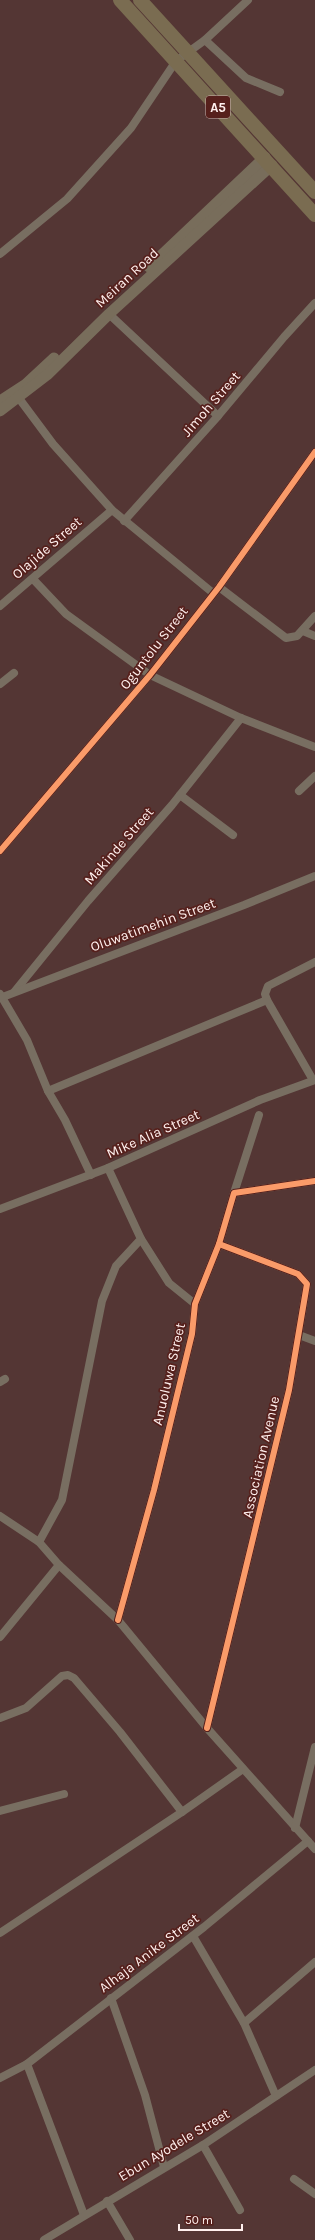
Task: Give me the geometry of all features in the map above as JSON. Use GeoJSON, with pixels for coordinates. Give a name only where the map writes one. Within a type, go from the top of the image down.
{"type":"FeatureCollection","features":[{"type":"Feature","properties":{"kind":"highway","name":"A5"},"geometry":{"type":"LineString","coordinates":[[120,0],[268,161],[315,215]]}},
{"type":"Feature","properties":{"kind":"highway","name":"A5"},"geometry":{"type":"LineString","coordinates":[[140,0],[315,192]]}},
{"type":"Feature","properties":{"kind":"main road","name":"Meiran Road"},"geometry":{"type":"LineString","coordinates":[[0,401],[17,395],[47,375],[268,161]]}},
{"type":"Feature","properties":{"kind":"main road","name":"Meiran Road"},"geometry":{"type":"LineString","coordinates":[[0,411],[268,161]]}},
{"type":"Feature","properties":{"kind":"street"},"geometry":{"type":"LineString","coordinates":[[0,254],[67,199],[131,128],[176,61],[205,40],[248,0]]}},
{"type":"Feature","properties":{"kind":"street"},"geometry":{"type":"LineString","coordinates":[[205,40],[246,78],[280,92]]}},
{"type":"Feature","properties":{"kind":"street","name":"Jimoh Street"},"geometry":{"type":"LineString","coordinates":[[124,520],[218,416],[315,302]]}},
{"type":"Feature","properties":{"kind":"street"},"geometry":{"type":"LineString","coordinates":[[109,314],[218,416]]}},
{"type":"Feature","properties":{"kind":"street"},"geometry":{"type":"LineString","coordinates":[[17,395],[53,444],[112,510],[216,590],[286,638],[297,636],[315,616]]}},
{"type":"Feature","properties":{"kind":"street","name":"Oguntolu Street"},"geometry":{"type":"LineString","coordinates":[[0,851],[150,675],[216,590],[315,452]]}},
{"type":"Feature","properties":{"kind":"street","name":"Olajide Street"},"geometry":{"type":"LineString","coordinates":[[0,606],[112,510]]}},
{"type":"Feature","properties":{"kind":"street"},"geometry":{"type":"LineString","coordinates":[[33,579],[66,614],[150,675],[241,718],[315,747]]}},
{"type":"Feature","properties":{"kind":"street"},"geometry":{"type":"LineString","coordinates":[[303,631],[315,636]]}},
{"type":"Feature","properties":{"kind":"street"},"geometry":{"type":"LineString","coordinates":[[0,684],[14,673]]}},
{"type":"Feature","properties":{"kind":"street","name":"Makinde Street"},"geometry":{"type":"LineString","coordinates":[[15,991],[88,901],[180,795],[241,718]]}},
{"type":"Feature","properties":{"kind":"street"},"geometry":{"type":"LineString","coordinates":[[299,791],[315,776]]}},
{"type":"Feature","properties":{"kind":"street"},"geometry":{"type":"LineString","coordinates":[[180,795],[233,835]]}},
{"type":"Feature","properties":{"kind":"street","name":"Oluwatimehin Street"},"geometry":{"type":"LineString","coordinates":[[1,996],[244,906],[315,876]]}},
{"type":"Feature","properties":{"kind":"street"},"geometry":{"type":"LineString","coordinates":[[314,1080],[267,1000],[266,994],[268,986],[315,962]]}},
{"type":"Feature","properties":{"kind":"street"},"geometry":{"type":"LineString","coordinates":[[1,996],[26,1040],[48,1091],[65,1120],[91,1175]]}},
{"type":"Feature","properties":{"kind":"street"},"geometry":{"type":"LineString","coordinates":[[48,1091],[267,1000]]}},
{"type":"Feature","properties":{"kind":"street","name":"Mike Alia Street"},"geometry":{"type":"LineString","coordinates":[[1,1206],[91,1175],[260,1100],[314,1080]]}},
{"type":"Feature","properties":{"kind":"street","name":"Anuoluwa Street"},"geometry":{"type":"LineString","coordinates":[[118,1620],[154,1490],[190,1342],[195,1304],[219,1244],[259,1115]]}},
{"type":"Feature","properties":{"kind":"street"},"geometry":{"type":"LineString","coordinates":[[108,1168],[141,1239],[169,1283],[195,1304]]}},
{"type":"Feature","properties":{"kind":"street"},"geometry":{"type":"LineString","coordinates":[[234,1193],[315,1181]]}},
{"type":"Feature","properties":{"kind":"street"},"geometry":{"type":"LineString","coordinates":[[39,1542],[62,1500],[102,1301],[116,1266],[141,1239]]}},
{"type":"Feature","properties":{"kind":"street","name":"Association Avenue"},"geometry":{"type":"LineString","coordinates":[[207,1728],[287,1397],[299,1335],[306,1284],[298,1274],[219,1244]]}},
{"type":"Feature","properties":{"kind":"street"},"geometry":{"type":"LineString","coordinates":[[299,1335],[315,1341]]}},
{"type":"Feature","properties":{"kind":"street"},"geometry":{"type":"LineString","coordinates":[[0,1516],[39,1542],[59,1565],[118,1620],[207,1728],[315,1850]]}},
{"type":"Feature","properties":{"kind":"street"},"geometry":{"type":"LineString","coordinates":[[0,1637],[15,1622],[59,1565]]}},
{"type":"Feature","properties":{"kind":"street"},"geometry":{"type":"LineString","coordinates":[[0,1718],[26,1708],[62,1676],[68,1675],[74,1678],[120,1732],[182,1812]]}},
{"type":"Feature","properties":{"kind":"street"},"geometry":{"type":"LineString","coordinates":[[295,1828],[315,1747]]}},
{"type":"Feature","properties":{"kind":"street"},"geometry":{"type":"LineString","coordinates":[[0,1933],[182,1812],[243,1769]]}},
{"type":"Feature","properties":{"kind":"street"},"geometry":{"type":"LineString","coordinates":[[0,1811],[64,1794]]}},
{"type":"Feature","properties":{"kind":"street","name":"Alhaja Anike Street"},"geometry":{"type":"LineString","coordinates":[[0,2078],[27,2064],[193,1936],[308,1841]]}},
{"type":"Feature","properties":{"kind":"street"},"geometry":{"type":"LineString","coordinates":[[193,1936],[244,2023],[276,2096]]}},
{"type":"Feature","properties":{"kind":"street"},"geometry":{"type":"LineString","coordinates":[[244,2023],[315,1962]]}},
{"type":"Feature","properties":{"kind":"street"},"geometry":{"type":"LineString","coordinates":[[111,1998],[144,2095],[164,2167]]}},
{"type":"Feature","properties":{"kind":"street"},"geometry":{"type":"LineString","coordinates":[[27,2064],[84,2215]]}},
{"type":"Feature","properties":{"kind":"street","name":"Ebun Ayodele Street"},"geometry":{"type":"LineString","coordinates":[[44,2240],[203,2145],[315,2070]]}},
{"type":"Feature","properties":{"kind":"street"},"geometry":{"type":"LineString","coordinates":[[203,2145],[240,2210]]}},
{"type":"Feature","properties":{"kind":"street"},"geometry":{"type":"LineString","coordinates":[[294,2179],[315,2194]]}},
{"type":"Feature","properties":{"kind":"street"},"geometry":{"type":"LineString","coordinates":[[107,2201],[130,2240]]}},
{"type":"Feature","properties":{"kind":"cycle path"},"geometry":{"type":"LineString","coordinates":[[0,851],[150,675],[219,587],[315,452]]}},
{"type":"Feature","properties":{"kind":"cycle path"},"geometry":{"type":"LineString","coordinates":[[118,1620],[154,1490],[192,1334],[195,1304],[219,1244],[234,1193],[315,1181]]}},
{"type":"Feature","properties":{"kind":"cycle path"},"geometry":{"type":"LineString","coordinates":[[207,1728],[289,1390],[307,1284],[298,1274],[219,1244]]}}]}
